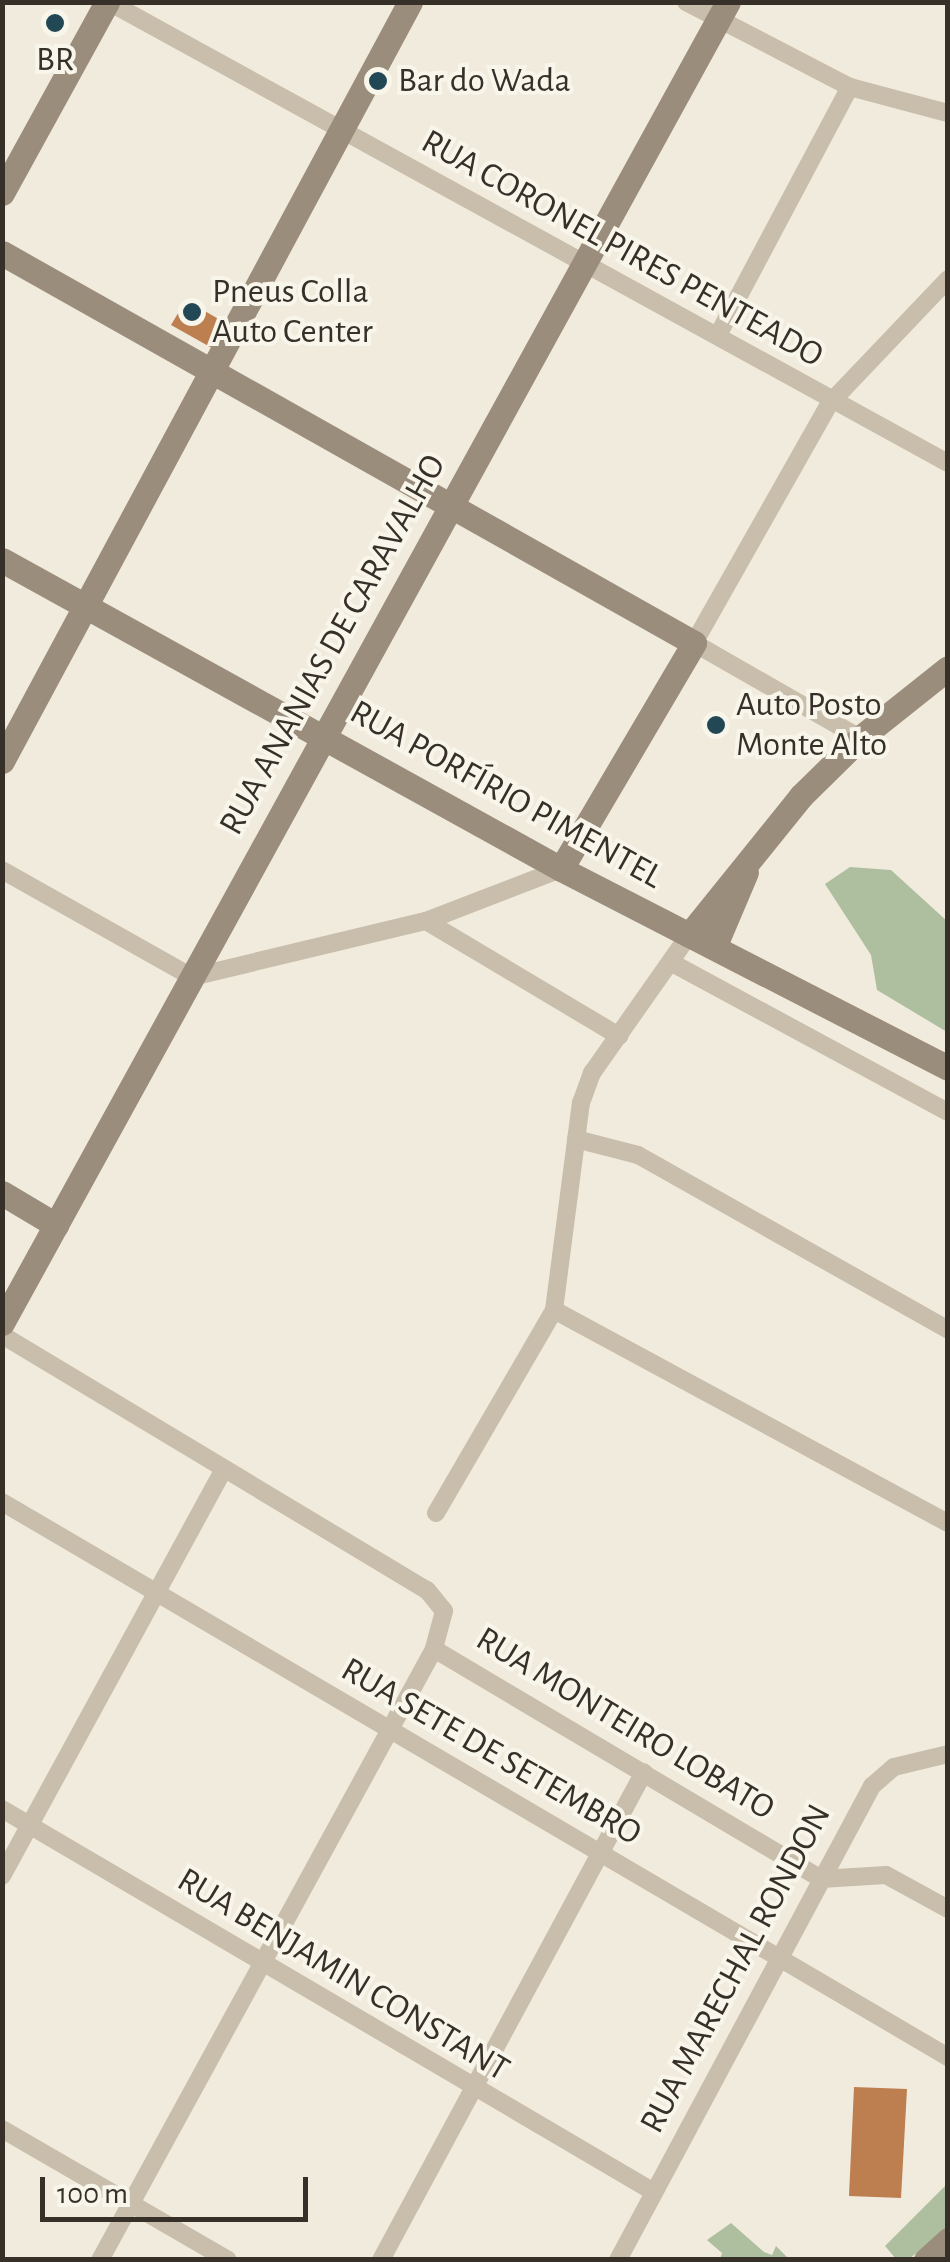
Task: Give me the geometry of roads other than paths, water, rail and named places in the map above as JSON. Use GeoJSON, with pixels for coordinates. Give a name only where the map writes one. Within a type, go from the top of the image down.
{"type":"FeatureCollection","features":[{"type":"Feature","properties":{"kind":"street","name":"RUA CORONEL PIRES PENTEADO"},"geometry":{"type":"LineString","coordinates":[[108,2],[948,464]]}},
{"type":"Feature","properties":{"kind":"street"},"geometry":{"type":"LineString","coordinates":[[2,193],[108,2]]}},
{"type":"Feature","properties":{"kind":"street"},"geometry":{"type":"LineString","coordinates":[[2,761],[410,2]]}},
{"type":"Feature","properties":{"kind":"street"},"geometry":{"type":"LineString","coordinates":[[686,2],[724,12],[850,87],[948,113]]}},
{"type":"Feature","properties":{"kind":"street","name":"RUA ANANIAS DE CARAVALHO"},"geometry":{"type":"LineString","coordinates":[[2,1323],[582,262],[724,12]]}},
{"type":"Feature","properties":{"kind":"street"},"geometry":{"type":"LineString","coordinates":[[718,336],[850,87]]}},
{"type":"Feature","properties":{"kind":"street"},"geometry":{"type":"LineString","coordinates":[[2,252],[214,367],[860,738]]}},
{"type":"Feature","properties":{"kind":"street"},"geometry":{"type":"LineString","coordinates":[[2,870],[192,977],[426,921],[561,869],[830,402],[948,279]]}},
{"type":"Feature","properties":{"kind":"street","name":"RUA PORFÍRIO PIMENTEL"},"geometry":{"type":"LineString","coordinates":[[2,560],[561,869],[948,1068]]}},
{"type":"Feature","properties":{"kind":"street"},"geometry":{"type":"LineString","coordinates":[[436,1513],[554,1310],[586,1088],[619,1036],[674,964],[689,935],[747,868],[791,808],[860,738],[948,668]]}},
{"type":"Feature","properties":{"kind":"street"},"geometry":{"type":"LineString","coordinates":[[715,945],[747,868]]}},
{"type":"Feature","properties":{"kind":"street"},"geometry":{"type":"LineString","coordinates":[[426,921],[619,1036]]}},
{"type":"Feature","properties":{"kind":"street"},"geometry":{"type":"LineString","coordinates":[[674,964],[948,1112]]}},
{"type":"Feature","properties":{"kind":"street"},"geometry":{"type":"LineString","coordinates":[[576,1138],[638,1155],[948,1330]]}},
{"type":"Feature","properties":{"kind":"street"},"geometry":{"type":"LineString","coordinates":[[2,1193],[56,1226]]}},
{"type":"Feature","properties":{"kind":"street"},"geometry":{"type":"LineString","coordinates":[[554,1310],[948,1522]]}},
{"type":"Feature","properties":{"kind":"street","name":"RUA MONTEIRO LOBATO"},"geometry":{"type":"LineString","coordinates":[[2,1334],[427,1590],[444,1611],[434,1649],[822,1880]]}},
{"type":"Feature","properties":{"kind":"street"},"geometry":{"type":"LineString","coordinates":[[2,1876],[224,1470]]}},
{"type":"Feature","properties":{"kind":"street","name":"RUA SETE DE SETEMBRO"},"geometry":{"type":"LineString","coordinates":[[2,1502],[948,2057]]}},
{"type":"Feature","properties":{"kind":"street"},"geometry":{"type":"LineString","coordinates":[[100,2260],[434,1649]]}},
{"type":"Feature","properties":{"kind":"street","name":"RUA MARECHAL RONDON"},"geometry":{"type":"LineString","coordinates":[[618,2260],[878,1778],[894,1766],[948,1754]]}},
{"type":"Feature","properties":{"kind":"street"},"geometry":{"type":"LineString","coordinates":[[381,2260],[644,1772]]}},
{"type":"Feature","properties":{"kind":"street","name":"RUA BENJAMIN CONSTANT"},"geometry":{"type":"LineString","coordinates":[[2,1809],[261,1967],[654,2192]]}},
{"type":"Feature","properties":{"kind":"street"},"geometry":{"type":"LineString","coordinates":[[822,1880],[886,1875],[948,1909]]}},
{"type":"Feature","properties":{"kind":"street"},"geometry":{"type":"LineString","coordinates":[[2,2129],[228,2260]]}},
{"type":"Feature","properties":{"kind":"street"},"geometry":{"type":"LineString","coordinates":[[926,2260],[948,2240]]}},
{"type":"Feature","properties":{"kind":"place","name":"BR"},"geometry":{"type":"Point","coordinates":[55,23]}},
{"type":"Feature","properties":{"kind":"place","name":"Bar do Wada"},"geometry":{"type":"Point","coordinates":[378,81]}},
{"type":"Feature","properties":{"kind":"place","name":"Pneus Colla Auto Center"},"geometry":{"type":"Point","coordinates":[192,312]}},
{"type":"Feature","properties":{"kind":"place","name":"Auto Posto Monte Alto"},"geometry":{"type":"Point","coordinates":[716,725]}}]}
